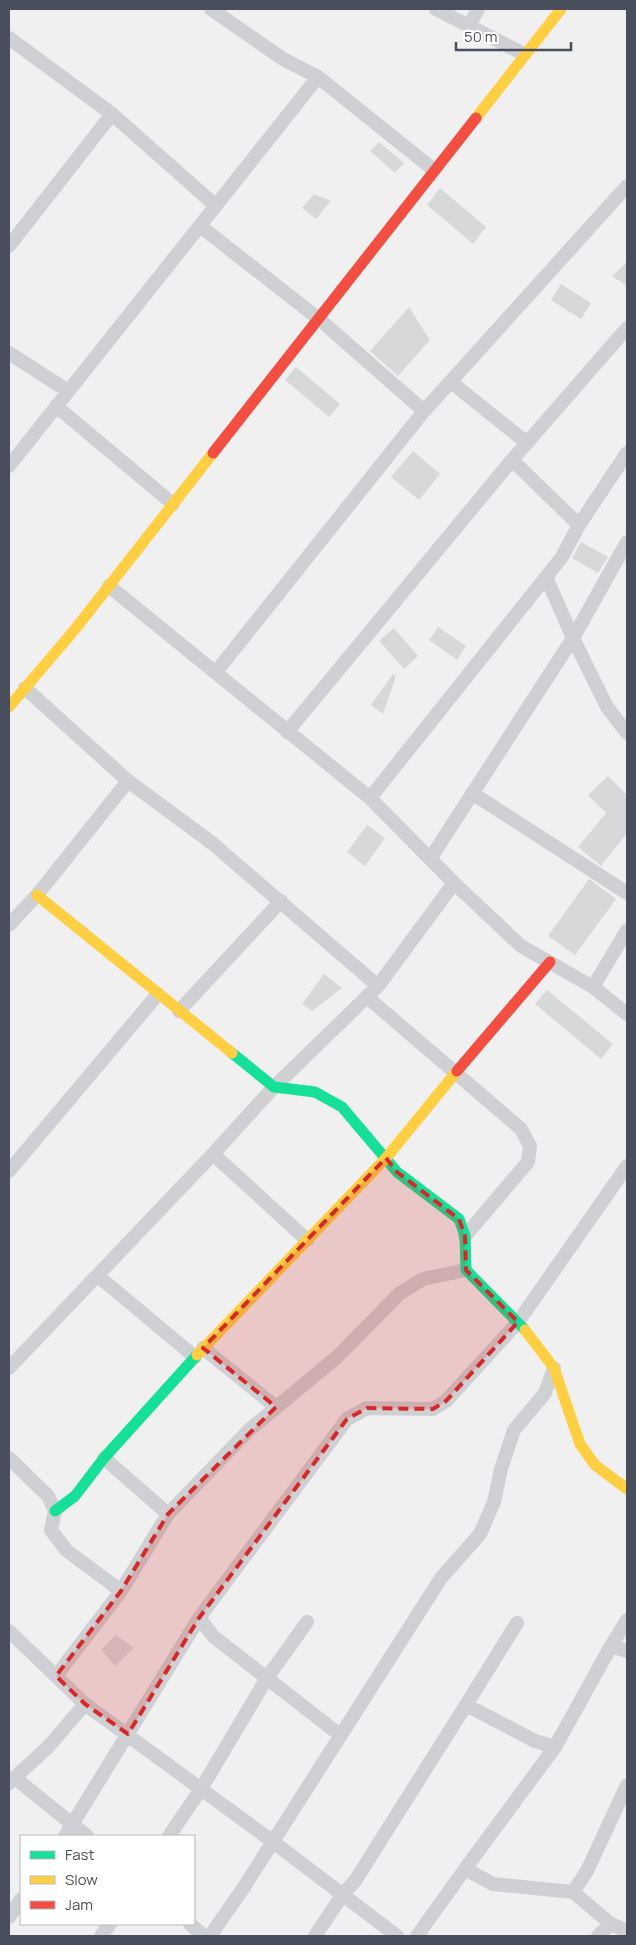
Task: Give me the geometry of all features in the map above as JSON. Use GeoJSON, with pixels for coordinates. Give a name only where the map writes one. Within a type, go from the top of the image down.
{"type":"FeatureCollection","features":[{"type":"Feature","properties":{"kind":"street"},"geometry":{"type":"LineString","coordinates":[[211,9],[282,59],[318,77],[434,170]]}},
{"type":"Feature","properties":{"kind":"street"},"geometry":{"type":"LineString","coordinates":[[436,9],[524,54]]}},
{"type":"Feature","properties":{"kind":"street"},"geometry":{"type":"LineString","coordinates":[[469,26],[478,9]]}},
{"type":"Feature","properties":{"kind":"street"},"geometry":{"type":"LineString","coordinates":[[9,706],[110,586],[561,9]]}},
{"type":"Feature","properties":{"kind":"street"},"geometry":{"type":"LineString","coordinates":[[9,38],[112,114],[216,206]]}},
{"type":"Feature","properties":{"kind":"street"},"geometry":{"type":"LineString","coordinates":[[9,466],[318,77]]}},
{"type":"Feature","properties":{"kind":"street"},"geometry":{"type":"LineString","coordinates":[[9,246],[112,114]]}},
{"type":"Feature","properties":{"kind":"street"},"geometry":{"type":"LineString","coordinates":[[216,672],[424,411],[627,186]]}},
{"type":"Feature","properties":{"kind":"street"},"geometry":{"type":"LineString","coordinates":[[200,226],[319,319],[424,411]]}},
{"type":"Feature","properties":{"kind":"street"},"geometry":{"type":"LineString","coordinates":[[287,732],[512,460],[627,328]]}},
{"type":"Feature","properties":{"kind":"street"},"geometry":{"type":"LineString","coordinates":[[9,353],[68,391]]}},
{"type":"Feature","properties":{"kind":"street"},"geometry":{"type":"LineString","coordinates":[[451,382],[511,428],[527,443]]}},
{"type":"Feature","properties":{"kind":"street"},"geometry":{"type":"LineString","coordinates":[[56,406],[173,504]]}},
{"type":"Feature","properties":{"kind":"street"},"geometry":{"type":"LineString","coordinates":[[370,798],[562,557],[579,525],[627,453]]}},
{"type":"Feature","properties":{"kind":"street"},"geometry":{"type":"LineString","coordinates":[[512,460],[579,525]]}},
{"type":"Feature","properties":{"kind":"street"},"geometry":{"type":"LineString","coordinates":[[430,858],[573,638],[627,542]]}},
{"type":"Feature","properties":{"kind":"street"},"geometry":{"type":"LineString","coordinates":[[546,577],[606,707],[627,733]]}},
{"type":"Feature","properties":{"kind":"street"},"geometry":{"type":"LineString","coordinates":[[110,586],[370,798],[454,883],[521,946],[594,987],[627,1014]]}},
{"type":"Feature","properties":{"kind":"street"},"geometry":{"type":"LineString","coordinates":[[25,688],[128,781],[212,843],[378,986]]}},
{"type":"Feature","properties":{"kind":"street"},"geometry":{"type":"LineString","coordinates":[[9,925],[37,895],[128,781]]}},
{"type":"Feature","properties":{"kind":"street"},"geometry":{"type":"LineString","coordinates":[[472,793],[627,893]]}},
{"type":"Feature","properties":{"kind":"street"},"geometry":{"type":"LineString","coordinates":[[9,1368],[43,1330],[98,1276],[274,1087],[378,986],[454,883]]}},
{"type":"Feature","properties":{"kind":"street"},"geometry":{"type":"LineString","coordinates":[[37,895],[274,1087],[315,1092],[342,1107],[397,1172],[459,1219],[465,1236],[466,1270],[518,1322],[554,1368],[580,1444],[595,1465],[627,1489]]}},
{"type":"Feature","properties":{"kind":"street"},"geometry":{"type":"LineString","coordinates":[[179,1011],[281,901]]}},
{"type":"Feature","properties":{"kind":"street"},"geometry":{"type":"LineString","coordinates":[[594,987],[627,930]]}},
{"type":"Feature","properties":{"kind":"street"},"geometry":{"type":"LineString","coordinates":[[54,1511],[75,1496],[104,1458],[199,1353],[386,1158],[455,1072],[550,962]]}},
{"type":"Feature","properties":{"kind":"street"},"geometry":{"type":"LineString","coordinates":[[9,1171],[158,994]]}},
{"type":"Feature","properties":{"kind":"street"},"geometry":{"type":"LineString","coordinates":[[367,997],[520,1129],[530,1146],[528,1162],[465,1236]]}},
{"type":"Feature","properties":{"kind":"street"},"geometry":{"type":"LineString","coordinates":[[213,1154],[306,1240]]}},
{"type":"Feature","properties":{"kind":"street"},"geometry":{"type":"LineString","coordinates":[[66,1835],[199,1618],[347,1420],[367,1408],[433,1410],[446,1401],[518,1322],[627,1166]]}},
{"type":"Feature","properties":{"kind":"street"},"geometry":{"type":"LineString","coordinates":[[56,1676],[121,1591],[168,1514],[249,1430],[337,1357],[399,1294],[423,1280],[466,1270]]}},
{"type":"Feature","properties":{"kind":"street"},"geometry":{"type":"LineString","coordinates":[[98,1276],[199,1353],[276,1408]]}},
{"type":"Feature","properties":{"kind":"street"},"geometry":{"type":"LineString","coordinates":[[210,1936],[441,1578],[480,1534],[494,1502],[501,1470],[514,1430],[545,1393],[554,1368]]}},
{"type":"Feature","properties":{"kind":"street"},"geometry":{"type":"LineString","coordinates":[[9,1458],[48,1496],[54,1511],[51,1530],[66,1550],[121,1591]]}},
{"type":"Feature","properties":{"kind":"street"},"geometry":{"type":"LineString","coordinates":[[104,1458],[168,1514]]}},
{"type":"Feature","properties":{"kind":"street"},"geometry":{"type":"LineString","coordinates":[[199,1618],[214,1637],[340,1735]]}},
{"type":"Feature","properties":{"kind":"street"},"geometry":{"type":"LineString","coordinates":[[417,1936],[555,1747],[627,1620]]}},
{"type":"Feature","properties":{"kind":"street"},"geometry":{"type":"LineString","coordinates":[[170,1835],[200,1789],[266,1678],[307,1622]]}},
{"type":"Feature","properties":{"kind":"street"},"geometry":{"type":"LineString","coordinates":[[315,1936],[343,1894],[355,1881],[517,1623]]}},
{"type":"Feature","properties":{"kind":"street"},"geometry":{"type":"LineString","coordinates":[[9,1631],[78,1698],[397,1936]]}},
{"type":"Feature","properties":{"kind":"street"},"geometry":{"type":"LineString","coordinates":[[611,1646],[627,1651]]}},
{"type":"Feature","properties":{"kind":"street"},"geometry":{"type":"LineString","coordinates":[[78,1698],[48,1747],[12,1781],[86,1835]]}},
{"type":"Feature","properties":{"kind":"street"},"geometry":{"type":"LineString","coordinates":[[466,1705],[535,1741],[555,1747]]}},
{"type":"Feature","properties":{"kind":"street"},"geometry":{"type":"LineString","coordinates":[[573,1892],[587,1870],[627,1785]]}},
{"type":"Feature","properties":{"kind":"street"},"geometry":{"type":"LineString","coordinates":[[465,1869],[493,1884],[573,1892],[610,1924],[627,1931]]}},
{"type":"Feature","properties":{"kind":"street"},"geometry":{"type":"LineString","coordinates":[[9,1917],[20,1900]]}},
{"type":"Feature","properties":{"kind":"street"},"geometry":{"type":"LineString","coordinates":[[598,1936],[610,1924]]}},
{"type":"Feature","properties":{"kind":"street"},"geometry":{"type":"LineString","coordinates":[[101,1936],[109,1925]]}},
{"type":"Feature","properties":{"kind":"street"},"geometry":{"type":"LineString","coordinates":[[191,1925],[204,1936]]}},
{"type":"Feature","properties":{"kind":"highlighted area"},"geometry":{"type":"Polygon","coordinates":[[[386,1158],[397,1172],[459,1219],[465,1236],[466,1270],[518,1322],[446,1401],[433,1409],[367,1408],[347,1419],[199,1618],[128,1734],[85,1704],[56,1676],[121,1591],[168,1514],[276,1407],[203,1348],[386,1158]]]}},
{"type":"Feature","properties":{"kind":"building"},"geometry":{"type":"Polygon","coordinates":[[[379,142],[404,163],[395,173],[370,151],[379,142]]]}},
{"type":"Feature","properties":{"kind":"building"},"geometry":{"type":"Polygon","coordinates":[[[440,188],[486,227],[473,244],[427,205],[440,188]]]}},
{"type":"Feature","properties":{"kind":"building"},"geometry":{"type":"Polygon","coordinates":[[[314,194],[331,201],[316,219],[302,208],[314,194]]]}},
{"type":"Feature","properties":{"kind":"building"},"geometry":{"type":"Polygon","coordinates":[[[627,262],[627,286],[612,276],[627,262]]]}},
{"type":"Feature","properties":{"kind":"building"},"geometry":{"type":"Polygon","coordinates":[[[561,284],[591,303],[581,319],[551,300],[561,284]]]}},
{"type":"Feature","properties":{"kind":"building"},"geometry":{"type":"Polygon","coordinates":[[[409,307],[430,340],[398,376],[370,351],[409,307]]]}},
{"type":"Feature","properties":{"kind":"building"},"geometry":{"type":"Polygon","coordinates":[[[296,367],[340,404],[329,417],[285,380],[296,367]]]}},
{"type":"Feature","properties":{"kind":"building"},"geometry":{"type":"Polygon","coordinates":[[[413,451],[440,474],[419,500],[391,477],[413,451]]]}},
{"type":"Feature","properties":{"kind":"building"},"geometry":{"type":"Polygon","coordinates":[[[581,542],[608,557],[598,573],[572,558],[581,542]]]}},
{"type":"Feature","properties":{"kind":"building"},"geometry":{"type":"Polygon","coordinates":[[[438,627],[466,646],[457,660],[429,640],[438,627]]]}},
{"type":"Feature","properties":{"kind":"building"},"geometry":{"type":"Polygon","coordinates":[[[394,628],[418,656],[404,669],[379,641],[394,628]]]}},
{"type":"Feature","properties":{"kind":"building"},"geometry":{"type":"Polygon","coordinates":[[[393,674],[396,676],[383,714],[371,705],[393,674]]]}},
{"type":"Feature","properties":{"kind":"building"},"geometry":{"type":"Polygon","coordinates":[[[608,776],[627,795],[627,833],[601,866],[578,847],[606,813],[588,795],[608,776]]]}},
{"type":"Feature","properties":{"kind":"building"},"geometry":{"type":"Polygon","coordinates":[[[367,825],[385,838],[365,866],[347,852],[367,825]]]}},
{"type":"Feature","properties":{"kind":"building"},"geometry":{"type":"Polygon","coordinates":[[[589,879],[616,899],[575,955],[548,936],[589,879]]]}},
{"type":"Feature","properties":{"kind":"building"},"geometry":{"type":"Polygon","coordinates":[[[324,974],[342,988],[312,1011],[302,1004],[324,974]]]}},
{"type":"Feature","properties":{"kind":"building"},"geometry":{"type":"Polygon","coordinates":[[[547,990],[613,1044],[601,1059],[535,1004],[547,990]]]}},
{"type":"Feature","properties":{"kind":"building"},"geometry":{"type":"Polygon","coordinates":[[[116,1635],[134,1648],[115,1666],[101,1650],[116,1635]]]}},
{"type":"Feature","properties":{"kind":"traffic: fast"},"geometry":{"type":"LineString","coordinates":[[232,1053],[274,1087],[315,1092],[342,1107],[397,1172],[459,1219],[465,1236],[466,1270],[525,1330]]}},
{"type":"Feature","properties":{"kind":"traffic: fast"},"geometry":{"type":"LineString","coordinates":[[55,1511],[75,1496],[104,1458],[197,1355]]}},
{"type":"Feature","properties":{"kind":"traffic: slow"},"geometry":{"type":"LineString","coordinates":[[476,118],[561,9]]}},
{"type":"Feature","properties":{"kind":"traffic: slow"},"geometry":{"type":"LineString","coordinates":[[9,707],[76,628],[213,453]]}},
{"type":"Feature","properties":{"kind":"traffic: slow"},"geometry":{"type":"LineString","coordinates":[[37,895],[232,1053]]}},
{"type":"Feature","properties":{"kind":"traffic: slow"},"geometry":{"type":"LineString","coordinates":[[197,1355],[386,1158],[457,1071]]}},
{"type":"Feature","properties":{"kind":"traffic: slow"},"geometry":{"type":"LineString","coordinates":[[525,1330],[554,1368],[580,1444],[595,1465],[627,1489]]}},
{"type":"Feature","properties":{"kind":"traffic: jam"},"geometry":{"type":"LineString","coordinates":[[213,453],[476,118]]}},
{"type":"Feature","properties":{"kind":"traffic: jam"},"geometry":{"type":"LineString","coordinates":[[457,1071],[550,962]]}}]}
